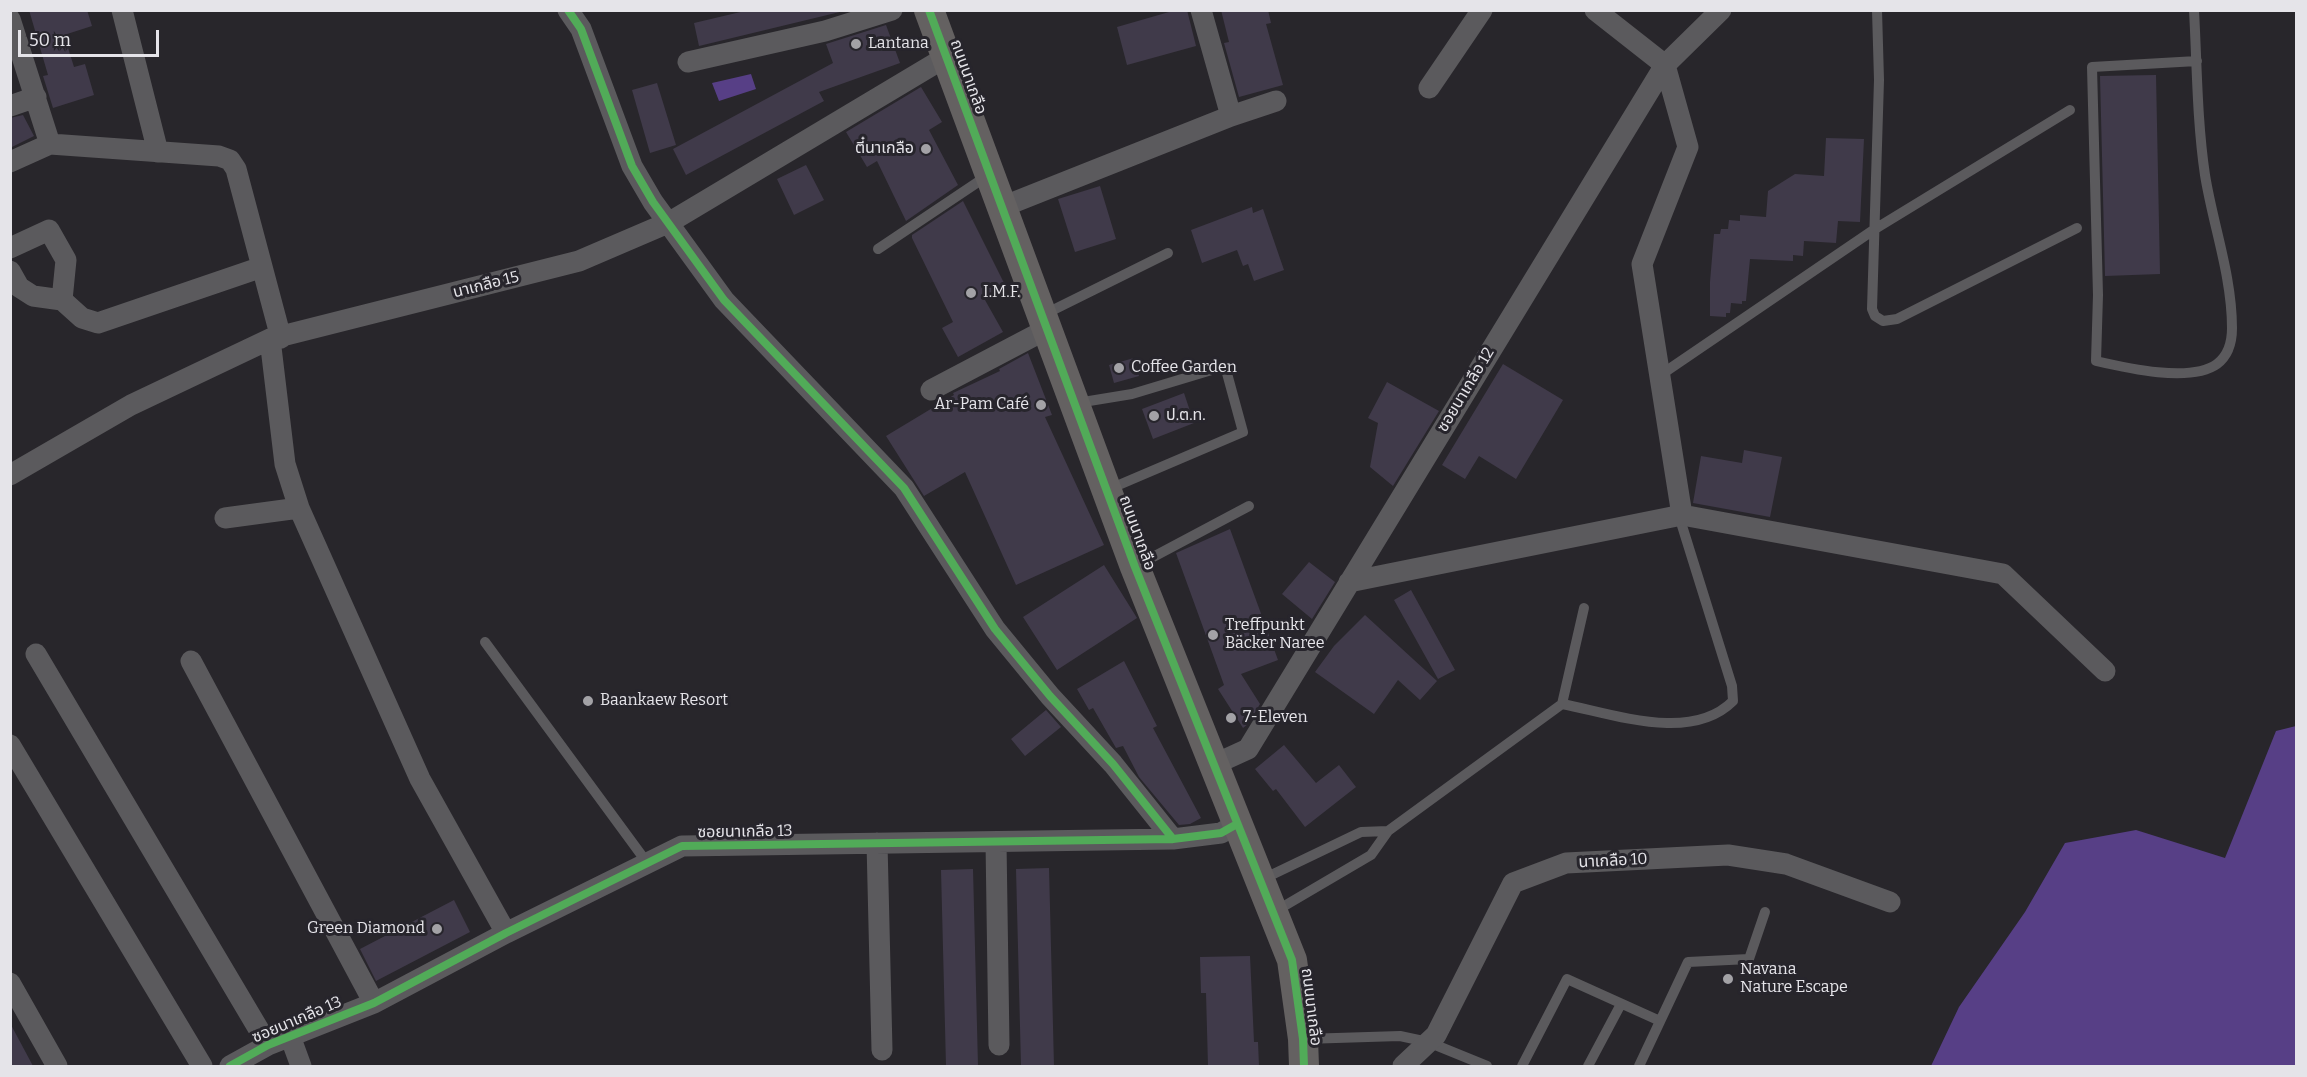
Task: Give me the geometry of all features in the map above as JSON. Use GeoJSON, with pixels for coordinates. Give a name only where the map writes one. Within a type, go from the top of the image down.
{"type":"FeatureCollection","features":[{"type":"Feature","properties":{"kind":"street"},"geometry":{"type":"LineString","coordinates":[[122,10],[158,152]]}},
{"type":"Feature","properties":{"kind":"street"},"geometry":{"type":"LineString","coordinates":[[568,10],[580,30],[632,166],[653,202],[738,317],[904,488],[995,629],[1050,696],[1113,764],[1173,839]]}},
{"type":"Feature","properties":{"kind":"street"},"geometry":{"type":"LineString","coordinates":[[688,62],[825,31],[892,10]]}},
{"type":"Feature","properties":{"kind":"street","name":"ถนนนาเกลือ"},"geometry":{"type":"LineString","coordinates":[[929,10],[1135,567],[1292,960],[1304,1053]]}},
{"type":"Feature","properties":{"kind":"street"},"geometry":{"type":"LineString","coordinates":[[1201,10],[1231,116]]}},
{"type":"Feature","properties":{"kind":"street"},"geometry":{"type":"LineString","coordinates":[[1430,88],[1482,10]]}},
{"type":"Feature","properties":{"kind":"street"},"geometry":{"type":"LineString","coordinates":[[1595,10],[1665,65],[1688,147],[1642,264],[1662,374],[1681,516]]}},
{"type":"Feature","properties":{"kind":"street","name":"ซอยนาเกลือ 12"},"geometry":{"type":"LineString","coordinates":[[1213,765],[1248,749],[1665,65],[1720,10]]}},
{"type":"Feature","properties":{"kind":"street"},"geometry":{"type":"LineString","coordinates":[[10,19],[50,144]]}},
{"type":"Feature","properties":{"kind":"street","name":"นาเกลือ 15"},"geometry":{"type":"LineString","coordinates":[[10,475],[131,405],[276,338],[579,261],[670,222],[946,57]]}},
{"type":"Feature","properties":{"kind":"street"},"geometry":{"type":"LineString","coordinates":[[10,106],[36,97]]}},
{"type":"Feature","properties":{"kind":"street"},"geometry":{"type":"LineString","coordinates":[[1002,207],[1231,116],[1276,101]]}},
{"type":"Feature","properties":{"kind":"street"},"geometry":{"type":"LineString","coordinates":[[10,162],[50,144],[219,156],[230,160],[236,170],[262,267],[276,338],[285,464],[299,508],[420,778],[506,933]]}},
{"type":"Feature","properties":{"kind":"street"},"geometry":{"type":"LineString","coordinates":[[10,248],[49,230],[66,260],[62,300]]}},
{"type":"Feature","properties":{"kind":"street"},"geometry":{"type":"LineString","coordinates":[[10,271],[19,287],[33,296],[62,300],[82,318],[98,322],[262,267]]}},
{"type":"Feature","properties":{"kind":"street"},"geometry":{"type":"LineString","coordinates":[[931,390],[1045,322]]}},
{"type":"Feature","properties":{"kind":"street"},"geometry":{"type":"LineString","coordinates":[[225,518],[299,508]]}},
{"type":"Feature","properties":{"kind":"street"},"geometry":{"type":"LineString","coordinates":[[1349,582],[1681,516],[2003,574],[2105,671]]}},
{"type":"Feature","properties":{"kind":"street"},"geometry":{"type":"LineString","coordinates":[[36,654],[268,1045]]}},
{"type":"Feature","properties":{"kind":"street"},"geometry":{"type":"LineString","coordinates":[[191,661],[374,1003]]}},
{"type":"Feature","properties":{"kind":"street"},"geometry":{"type":"LineString","coordinates":[[10,745],[202,1066]]}},
{"type":"Feature","properties":{"kind":"street","name":"ซอยนาเกลือ 13"},"geometry":{"type":"LineString","coordinates":[[230,1066],[268,1045],[374,1003],[506,933],[682,846],[1173,839],[1221,833],[1237,824]]}},
{"type":"Feature","properties":{"kind":"street"},"geometry":{"type":"LineString","coordinates":[[996,842],[999,1045]]}},
{"type":"Feature","properties":{"kind":"street"},"geometry":{"type":"LineString","coordinates":[[877,843],[882,1050]]}},
{"type":"Feature","properties":{"kind":"street","name":"นาเกลือ 10"},"geometry":{"type":"LineString","coordinates":[[1403,1066],[1436,1035],[1513,883],[1566,863],[1728,855],[1786,864],[1890,902]]}},
{"type":"Feature","properties":{"kind":"street"},"geometry":{"type":"LineString","coordinates":[[10,983],[57,1066]]}},
{"type":"Feature","properties":{"kind":"street"},"geometry":{"type":"LineString","coordinates":[[290,1036],[301,1066]]}},
{"type":"Feature","properties":{"kind":"lane"},"geometry":{"type":"LineString","coordinates":[[1877,10],[1879,80],[1872,309],[1879,319],[1890,322],[2077,228]]}},
{"type":"Feature","properties":{"kind":"lane"},"geometry":{"type":"LineString","coordinates":[[2194,10],[2205,174],[2230,300],[2231,345],[2226,356],[2216,365],[2197,371],[2144,373],[2096,361],[2098,295],[2092,67],[2197,61]]}},
{"type":"Feature","properties":{"kind":"lane"},"geometry":{"type":"LineString","coordinates":[[1662,374],[1875,229],[2070,110]]}},
{"type":"Feature","properties":{"kind":"lane"},"geometry":{"type":"LineString","coordinates":[[878,249],[990,174]]}},
{"type":"Feature","properties":{"kind":"lane"},"geometry":{"type":"LineString","coordinates":[[1045,322],[1168,253]]}},
{"type":"Feature","properties":{"kind":"lane"},"geometry":{"type":"LineString","coordinates":[[1074,404],[1132,394],[1225,366],[1243,432],[1107,490]]}},
{"type":"Feature","properties":{"kind":"lane"},"geometry":{"type":"LineString","coordinates":[[1135,567],[1250,506]]}},
{"type":"Feature","properties":{"kind":"lane"},"geometry":{"type":"LineString","coordinates":[[1562,704],[1682,725],[1722,712],[1733,701],[1732,686],[1681,516]]}},
{"type":"Feature","properties":{"kind":"lane"},"geometry":{"type":"LineString","coordinates":[[1273,913],[1371,855],[1388,831],[1562,704],[1584,608]]}},
{"type":"Feature","properties":{"kind":"lane"},"geometry":{"type":"LineString","coordinates":[[485,642],[648,864]]}},
{"type":"Feature","properties":{"kind":"lane"},"geometry":{"type":"LineString","coordinates":[[1260,881],[1361,832],[1388,831]]}},
{"type":"Feature","properties":{"kind":"lane"},"geometry":{"type":"LineString","coordinates":[[1639,1066],[1688,963],[1749,959],[1765,912]]}},
{"type":"Feature","properties":{"kind":"lane"},"geometry":{"type":"LineString","coordinates":[[1522,1066],[1567,979],[1660,1022]]}},
{"type":"Feature","properties":{"kind":"lane"},"geometry":{"type":"LineString","coordinates":[[1588,1066],[1621,1004]]}},
{"type":"Feature","properties":{"kind":"lane"},"geometry":{"type":"LineString","coordinates":[[1304,1053],[1385,1035],[1428,1042],[1487,1066]]}},
{"type":"Feature","properties":{"kind":"shaded area"},"geometry":{"type":"Polygon","coordinates":[[[751,74],[756,89],[719,101],[712,83],[751,74]]]}},
{"type":"Feature","properties":{"kind":"shaded area"},"geometry":{"type":"Polygon","coordinates":[[[2296,726],[2296,1066],[1931,1066],[1959,1007],[2025,912],[2065,843],[2136,830],[2225,858],[2276,731],[2296,726]]]}},
{"type":"Feature","properties":{"kind":"building"},"geometry":{"type":"Polygon","coordinates":[[[29,10],[87,10],[92,26],[64,35],[74,67],[85,64],[94,95],[53,108],[43,76],[48,75],[29,10]]]}},
{"type":"Feature","properties":{"kind":"building"},"geometry":{"type":"Polygon","coordinates":[[[749,10],[848,10],[699,46],[694,23],[749,10]]]}},
{"type":"Feature","properties":{"kind":"building"},"geometry":{"type":"Polygon","coordinates":[[[1176,10],[1187,10],[1196,46],[1127,65],[1117,27],[1176,10]]]}},
{"type":"Feature","properties":{"kind":"building"},"geometry":{"type":"Polygon","coordinates":[[[1221,10],[1268,10],[1271,23],[1266,24],[1283,85],[1239,97],[1224,43],[1229,42],[1221,10]]]}},
{"type":"Feature","properties":{"kind":"building"},"geometry":{"type":"Polygon","coordinates":[[[886,25],[900,63],[819,92],[824,101],[686,175],[673,149],[833,63],[826,44],[886,25]]]}},
{"type":"Feature","properties":{"kind":"building"},"geometry":{"type":"Polygon","coordinates":[[[2156,75],[2160,274],[2105,276],[2100,76],[2156,75]]]}},
{"type":"Feature","properties":{"kind":"building"},"geometry":{"type":"Polygon","coordinates":[[[657,83],[676,145],[650,153],[632,90],[657,83]]]}},
{"type":"Feature","properties":{"kind":"building"},"geometry":{"type":"Polygon","coordinates":[[[921,87],[942,122],[929,130],[958,185],[906,221],[877,161],[867,167],[846,132],[921,87]]]}},
{"type":"Feature","properties":{"kind":"building"},"geometry":{"type":"Polygon","coordinates":[[[23,115],[34,136],[10,148],[10,118],[23,115]]]}},
{"type":"Feature","properties":{"kind":"building"},"geometry":{"type":"Polygon","coordinates":[[[1826,138],[1864,139],[1860,222],[1838,221],[1836,243],[1804,241],[1803,256],[1793,255],[1793,261],[1750,259],[1746,301],[1742,301],[1742,304],[1731,303],[1730,313],[1726,313],[1726,317],[1710,316],[1714,234],[1720,234],[1721,229],[1728,229],[1729,220],[1740,221],[1740,215],[1766,217],[1768,191],[1795,174],[1824,176],[1826,138]]]}},
{"type":"Feature","properties":{"kind":"building"},"geometry":{"type":"Polygon","coordinates":[[[806,165],[824,200],[794,215],[777,179],[806,165]]]}},
{"type":"Feature","properties":{"kind":"building"},"geometry":{"type":"Polygon","coordinates":[[[1100,186],[1116,239],[1075,252],[1058,199],[1100,186]]]}},
{"type":"Feature","properties":{"kind":"building"},"geometry":{"type":"Polygon","coordinates":[[[963,201],[1007,289],[985,300],[1003,332],[958,357],[942,328],[953,322],[912,235],[963,201]]]}},
{"type":"Feature","properties":{"kind":"building"},"geometry":{"type":"Polygon","coordinates":[[[1252,207],[1253,213],[1263,209],[1284,270],[1254,281],[1248,264],[1243,266],[1237,250],[1202,263],[1191,230],[1252,207]]]}},
{"type":"Feature","properties":{"kind":"building"},"geometry":{"type":"Polygon","coordinates":[[[1028,353],[1052,415],[1045,417],[1104,545],[1016,585],[965,472],[924,496],[886,436],[954,395],[953,393],[1000,371],[999,369],[1028,353]]]}},
{"type":"Feature","properties":{"kind":"building"},"geometry":{"type":"Polygon","coordinates":[[[1134,358],[1139,376],[1114,383],[1109,365],[1134,358]]]}},
{"type":"Feature","properties":{"kind":"building"},"geometry":{"type":"Polygon","coordinates":[[[1503,364],[1563,400],[1516,479],[1479,456],[1465,479],[1442,465],[1503,364]]]}},
{"type":"Feature","properties":{"kind":"building"},"geometry":{"type":"Polygon","coordinates":[[[1387,382],[1439,411],[1393,486],[1370,467],[1378,423],[1368,418],[1387,382]]]}},
{"type":"Feature","properties":{"kind":"building"},"geometry":{"type":"Polygon","coordinates":[[[1184,393],[1194,423],[1153,439],[1142,409],[1184,393]]]}},
{"type":"Feature","properties":{"kind":"building"},"geometry":{"type":"Polygon","coordinates":[[[1744,450],[1782,457],[1770,517],[1693,503],[1701,456],[1742,463],[1744,450]]]}},
{"type":"Feature","properties":{"kind":"building"},"geometry":{"type":"Polygon","coordinates":[[[1230,529],[1278,660],[1241,674],[1260,704],[1243,728],[1218,689],[1224,685],[1176,553],[1230,529]]]}},
{"type":"Feature","properties":{"kind":"building"},"geometry":{"type":"Polygon","coordinates":[[[1309,562],[1335,582],[1312,619],[1282,594],[1309,562]]]}},
{"type":"Feature","properties":{"kind":"building"},"geometry":{"type":"Polygon","coordinates":[[[1104,565],[1137,618],[1057,670],[1023,617],[1104,565]]]}},
{"type":"Feature","properties":{"kind":"building"},"geometry":{"type":"Polygon","coordinates":[[[1411,590],[1455,670],[1438,679],[1394,600],[1411,590]]]}},
{"type":"Feature","properties":{"kind":"building"},"geometry":{"type":"Polygon","coordinates":[[[1365,615],[1437,681],[1420,700],[1398,680],[1374,714],[1315,672],[1334,646],[1365,615]]]}},
{"type":"Feature","properties":{"kind":"building"},"geometry":{"type":"Polygon","coordinates":[[[1124,661],[1157,726],[1153,728],[1201,818],[1190,824],[1179,825],[1139,777],[1123,746],[1116,748],[1093,708],[1089,710],[1077,689],[1124,661]]]}},
{"type":"Feature","properties":{"kind":"building"},"geometry":{"type":"Polygon","coordinates":[[[1046,710],[1061,727],[1025,756],[1011,739],[1046,710]]]}},
{"type":"Feature","properties":{"kind":"building"},"geometry":{"type":"Polygon","coordinates":[[[1284,745],[1316,783],[1339,765],[1356,787],[1305,827],[1276,789],[1273,791],[1255,769],[1284,745]]]}},
{"type":"Feature","properties":{"kind":"building"},"geometry":{"type":"Polygon","coordinates":[[[1049,868],[1054,1066],[1021,1066],[1016,869],[1049,868]]]}},
{"type":"Feature","properties":{"kind":"building"},"geometry":{"type":"Polygon","coordinates":[[[973,869],[978,1066],[946,1066],[941,870],[973,869]]]}},
{"type":"Feature","properties":{"kind":"building"},"geometry":{"type":"Polygon","coordinates":[[[454,900],[470,932],[376,981],[360,949],[454,900]]]}},
{"type":"Feature","properties":{"kind":"building"},"geometry":{"type":"Polygon","coordinates":[[[1250,956],[1254,1042],[1258,1042],[1259,1066],[1208,1066],[1206,993],[1201,993],[1200,957],[1250,956]]]}},
{"type":"Feature","properties":{"kind":"building"},"geometry":{"type":"Polygon","coordinates":[[[10,1023],[33,1066],[10,1066],[10,1023]]]}},
{"type":"Feature","properties":{"kind":"cycle path"},"geometry":{"type":"LineString","coordinates":[[568,10],[581,29],[632,166],[653,202],[724,300],[904,488],[995,629],[1050,696],[1113,764],[1173,839]]}},
{"type":"Feature","properties":{"kind":"cycle path"},"geometry":{"type":"LineString","coordinates":[[929,10],[1135,567],[1292,960],[1303,1039],[1304,1066]]}},
{"type":"Feature","properties":{"kind":"cycle path"},"geometry":{"type":"LineString","coordinates":[[230,1066],[268,1045],[374,1003],[506,933],[682,846],[1173,839],[1221,833],[1237,824]]}},
{"type":"Feature","properties":{"kind":"place","name":"Lantana"},"geometry":{"type":"Point","coordinates":[856,44]}},
{"type":"Feature","properties":{"kind":"place","name":"ตี๋นาเกลือ"},"geometry":{"type":"Point","coordinates":[926,149]}},
{"type":"Feature","properties":{"kind":"place","name":"I.M.F."},"geometry":{"type":"Point","coordinates":[971,293]}},
{"type":"Feature","properties":{"kind":"place","name":"Coffee Garden"},"geometry":{"type":"Point","coordinates":[1119,368]}},
{"type":"Feature","properties":{"kind":"place","name":"Ar-Pam Café"},"geometry":{"type":"Point","coordinates":[1041,405]}},
{"type":"Feature","properties":{"kind":"place","name":"ป.ต.ท."},"geometry":{"type":"Point","coordinates":[1154,416]}},
{"type":"Feature","properties":{"kind":"place","name":"Treffpunkt Bäcker Naree"},"geometry":{"type":"Point","coordinates":[1213,635]}},
{"type":"Feature","properties":{"kind":"place","name":"Baankaew Resort"},"geometry":{"type":"Point","coordinates":[588,701]}},
{"type":"Feature","properties":{"kind":"place","name":"7-Eleven"},"geometry":{"type":"Point","coordinates":[1231,718]}},
{"type":"Feature","properties":{"kind":"place","name":"Green Diamond"},"geometry":{"type":"Point","coordinates":[437,929]}},
{"type":"Feature","properties":{"kind":"place","name":"Navana Nature Escape"},"geometry":{"type":"Point","coordinates":[1728,979]}}]}
